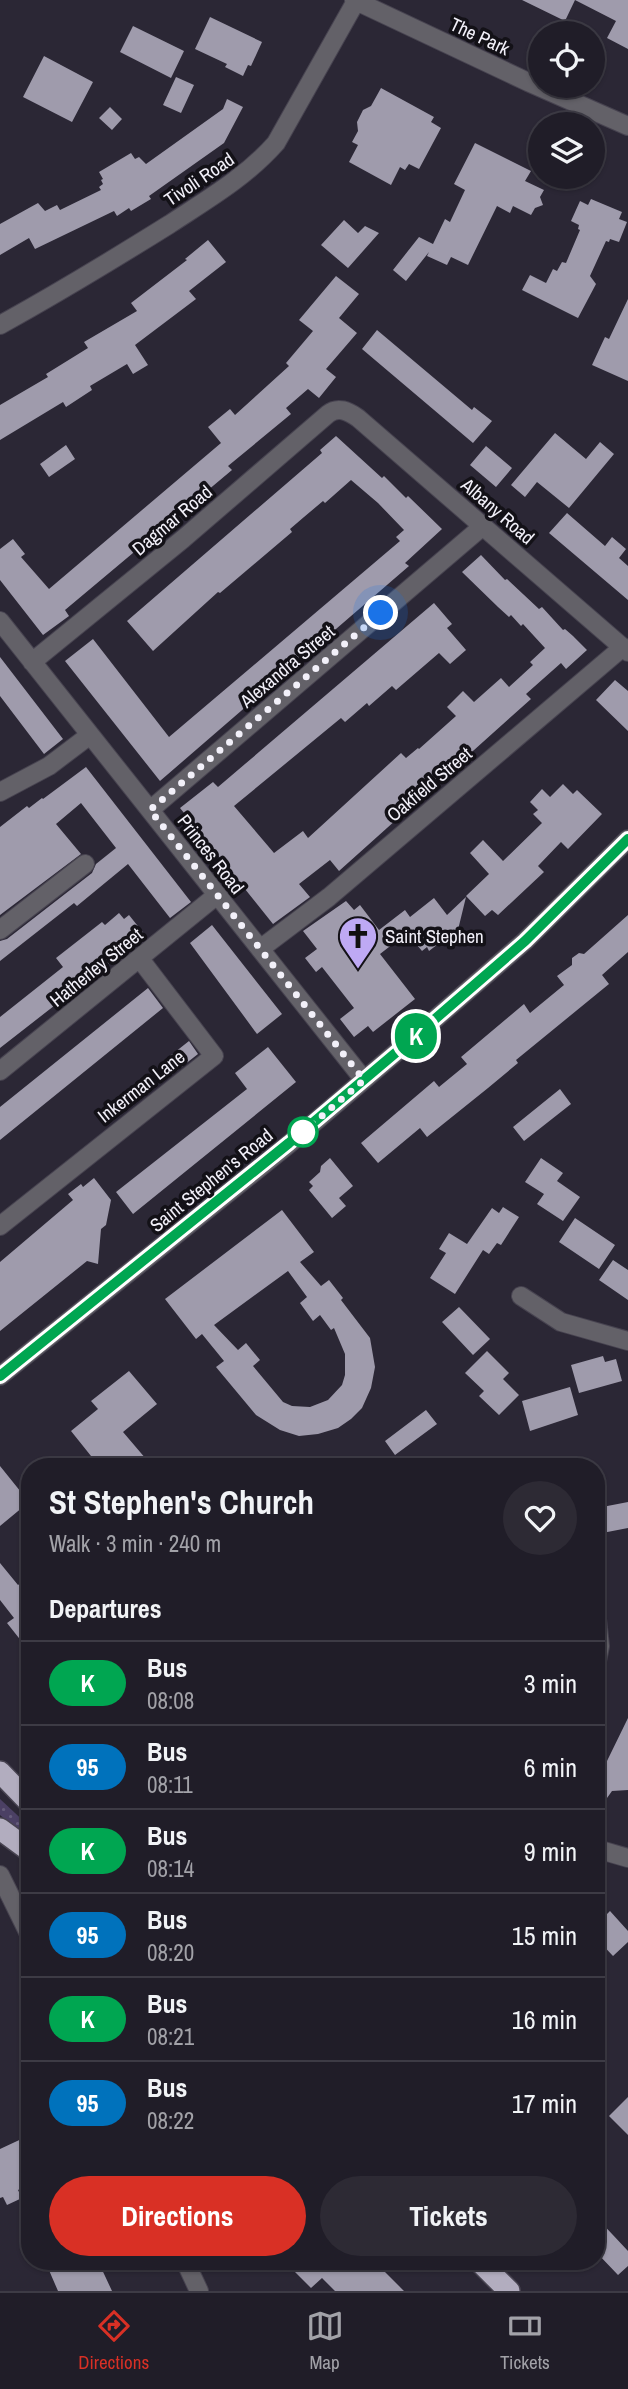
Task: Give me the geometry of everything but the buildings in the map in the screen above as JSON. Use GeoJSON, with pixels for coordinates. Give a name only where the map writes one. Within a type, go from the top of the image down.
{"type":"FeatureCollection","features":[{"type":"Feature","properties":{"kind":"highway"},"geometry":{"type":"LineString","coordinates":[[0,1772],[21,1794]]}},
{"type":"Feature","properties":{"kind":"highway"},"geometry":{"type":"LineString","coordinates":[[0,1829],[21,1844]]}},
{"type":"Feature","properties":{"kind":"highway"},"geometry":{"type":"LineString","coordinates":[[487,2270],[509,2291]]}},
{"type":"Feature","properties":{"kind":"street","name":"The Park"},"geometry":{"type":"LineString","coordinates":[[355,1],[628,126]]}},
{"type":"Feature","properties":{"kind":"street","name":"Tivoli Road"},"geometry":{"type":"LineString","coordinates":[[0,325],[96,271],[233,183],[259,163],[276,143],[355,1]]}},
{"type":"Feature","properties":{"kind":"street","name":"Albany Road"},"geometry":{"type":"LineString","coordinates":[[336,409],[352,413],[358,418],[625,650]]}},
{"type":"Feature","properties":{"kind":"street","name":"Dagmar Road"},"geometry":{"type":"LineString","coordinates":[[32,662],[336,409]]}},
{"type":"Feature","properties":{"kind":"street","name":"Alexandra Street"},"geometry":{"type":"LineString","coordinates":[[150,810],[483,526]]}},
{"type":"Feature","properties":{"kind":"street","name":"Princes Road"},"geometry":{"type":"LineString","coordinates":[[0,621],[364,1080]]}},
{"type":"Feature","properties":{"kind":"street","name":"Oakfield Street"},"geometry":{"type":"LineString","coordinates":[[260,949],[329,897],[625,650]]}},
{"type":"Feature","properties":{"kind":"street"},"geometry":{"type":"LineString","coordinates":[[0,792],[48,766],[90,735]]}},
{"type":"Feature","properties":{"kind":"street","name":"Saint Stephen's Road"},"geometry":{"type":"LineString","coordinates":[[0,1376],[364,1080],[525,941],[628,839]]}},
{"type":"Feature","properties":{"kind":"street"},"geometry":{"type":"LineString","coordinates":[[0,930],[85,864]]}},
{"type":"Feature","properties":{"kind":"street","name":"Hatherley Street"},"geometry":{"type":"LineString","coordinates":[[0,1071],[217,895]]}},
{"type":"Feature","properties":{"kind":"street","name":"Inkerman Lane"},"geometry":{"type":"LineString","coordinates":[[0,1226],[214,1056],[139,959]]}},
{"type":"Feature","properties":{"kind":"street"},"geometry":{"type":"LineString","coordinates":[[521,1296],[561,1322],[628,1341]]}},
{"type":"Feature","properties":{"kind":"street"},"geometry":{"type":"LineString","coordinates":[[605,1851],[628,1858]]}},
{"type":"Feature","properties":{"kind":"street"},"geometry":{"type":"LineString","coordinates":[[0,1875],[21,1916]]}},
{"type":"Feature","properties":{"kind":"street"},"geometry":{"type":"LineString","coordinates":[[189,2270],[199,2291]]}},
{"type":"Feature","properties":{"kind":"shaded area"},"geometry":{"type":"Polygon","coordinates":[[[0,1799],[21,1819],[21,1832],[0,1815],[0,1799]]]}},
{"type":"Feature","properties":{"kind":"bus line","name":"K"},"geometry":{"type":"LineString","coordinates":[[0,1376],[289,1143],[412,1039],[525,941],[628,839]]}},
{"type":"Feature","properties":{"kind":"place","name":"Saint Stephen"},"geometry":{"type":"Point","coordinates":[358,970]}},
{"type":"Feature","properties":{"kind":"route"},"geometry":{"type":"LineString","coordinates":[[303,1132],[364,1080],[150,810],[381,613]]}}]}
